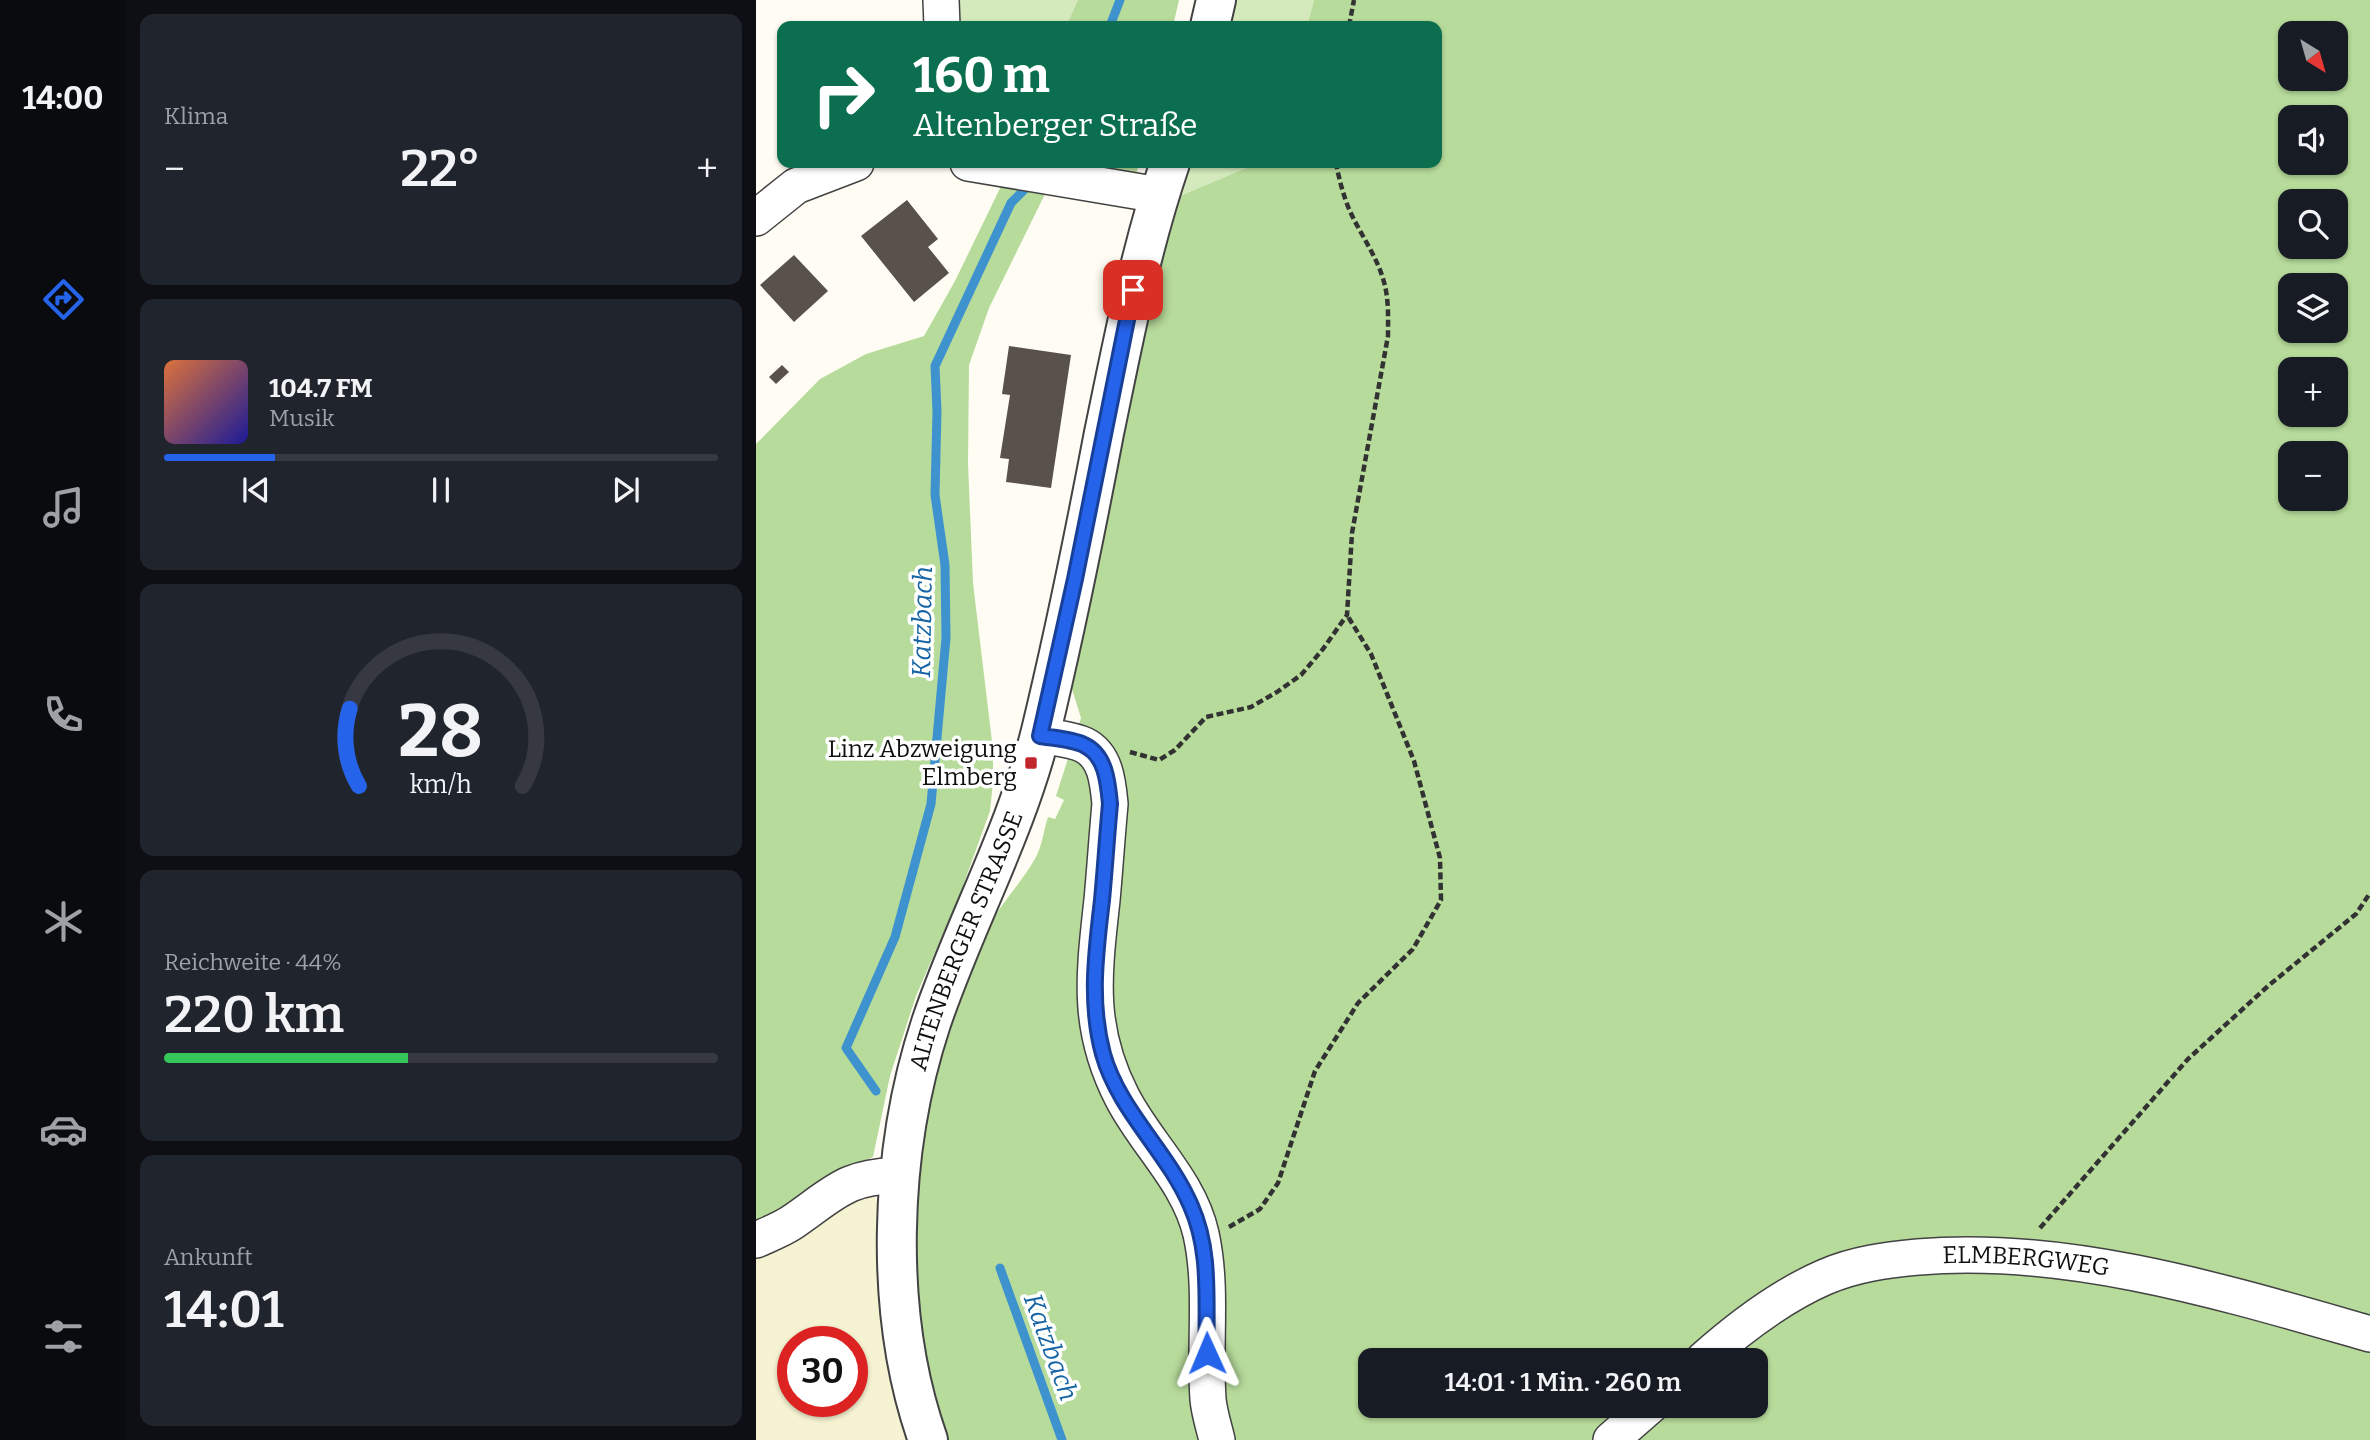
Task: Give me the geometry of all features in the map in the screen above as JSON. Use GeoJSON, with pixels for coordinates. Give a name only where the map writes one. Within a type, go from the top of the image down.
{"type":"FeatureCollection","features":[{"type":"Feature","properties":{"kind":"street"},"geometry":{"type":"LineString","coordinates":[[941,0],[942,21]]}},
{"type":"Feature","properties":{"kind":"street"},"geometry":{"type":"LineString","coordinates":[[1211,21],[1216,0]]}},
{"type":"Feature","properties":{"kind":"street"},"geometry":{"type":"LineString","coordinates":[[756,218],[796,186],[843,168]]}},
{"type":"Feature","properties":{"kind":"street"},"geometry":{"type":"LineString","coordinates":[[996,168],[1058,178],[1164,179]]}},
{"type":"Feature","properties":{"kind":"street","name":"ALTENBERGER STRASSE"},"geometry":{"type":"LineString","coordinates":[[928,1440],[920,1419],[900,1304],[899,1176],[912,1097],[931,1023],[1003,842],[1040,736],[1075,579],[1133,290],[1164,179]]}},
{"type":"Feature","properties":{"kind":"street"},"geometry":{"type":"LineString","coordinates":[[1040,736],[1084,745],[1098,757],[1107,778],[1110,804],[1094,974],[1095,1017],[1104,1056],[1123,1098],[1175,1175],[1201,1232],[1207,1269],[1208,1401],[1217,1440]]}},
{"type":"Feature","properties":{"kind":"street"},"geometry":{"type":"LineString","coordinates":[[756,1240],[789,1224],[849,1183],[881,1175],[899,1176]]}},
{"type":"Feature","properties":{"kind":"street","name":"ELMBERGWEG"},"geometry":{"type":"LineString","coordinates":[[1718,1348],[1775,1304],[1826,1276],[1879,1260],[1952,1254],[2007,1256],[2089,1265],[2210,1290],[2370,1334]]}},
{"type":"Feature","properties":{"kind":"street"},"geometry":{"type":"LineString","coordinates":[[1611,1440],[1636,1418]]}},
{"type":"Feature","properties":{"kind":"path"},"geometry":{"type":"LineString","coordinates":[[1350,21],[1354,0]]}},
{"type":"Feature","properties":{"kind":"path"},"geometry":{"type":"LineString","coordinates":[[1098,757],[1122,750],[1159,760],[1175,750],[1206,717],[1251,707],[1301,675],[1347,615],[1352,534],[1388,336],[1388,307],[1384,283],[1376,261],[1349,210],[1337,168]]}},
{"type":"Feature","properties":{"kind":"path"},"geometry":{"type":"LineString","coordinates":[[1201,1232],[1234,1226],[1260,1209],[1278,1183],[1315,1071],[1358,1003],[1413,949],[1441,900],[1440,858],[1414,761],[1371,654],[1347,615]]}},
{"type":"Feature","properties":{"kind":"path"},"geometry":{"type":"LineString","coordinates":[[2007,1256],[2044,1224],[2111,1144],[2188,1059],[2268,986],[2356,914],[2370,893]]}},
{"type":"Feature","properties":{"kind":"shaded area"},"geometry":{"type":"Polygon","coordinates":[[[874,1194],[880,1209],[910,1440],[756,1440],[756,1247],[843,1195],[874,1194]]]}},
{"type":"Feature","properties":{"kind":"green space"},"geometry":{"type":"Polygon","coordinates":[[[954,0],[1078,0],[1068,21],[954,21],[954,0]]]}},
{"type":"Feature","properties":{"kind":"green space"},"geometry":{"type":"Polygon","coordinates":[[[1078,0],[1179,0],[1174,21],[1068,21],[1078,0]]]}},
{"type":"Feature","properties":{"kind":"green space"},"geometry":{"type":"Polygon","coordinates":[[[1234,0],[1314,0],[1308,21],[1228,21],[1234,0]]]}},
{"type":"Feature","properties":{"kind":"green space"},"geometry":{"type":"Polygon","coordinates":[[[1314,0],[2370,0],[2370,1440],[948,1440],[930,1378],[919,1313],[915,1247],[918,1181],[927,1115],[942,1050],[962,988],[988,928],[1036,857],[1048,817],[1055,819],[1064,800],[1056,796],[1081,718],[1071,686],[1125,411],[1175,198],[1246,168],[1442,168],[1442,21],[1308,21],[1314,0]]]}},
{"type":"Feature","properties":{"kind":"green space"},"geometry":{"type":"Polygon","coordinates":[[[1085,168],[1138,168],[1136,176],[1085,168]]]}},
{"type":"Feature","properties":{"kind":"green space"},"geometry":{"type":"Polygon","coordinates":[[[1184,168],[1246,168],[1175,198],[1184,168]]]}},
{"type":"Feature","properties":{"kind":"green space"},"geometry":{"type":"Polygon","coordinates":[[[1004,180],[1048,188],[989,308],[969,365],[968,464],[973,583],[993,750],[990,811],[960,894],[916,996],[890,1076],[873,1157],[833,1175],[756,1234],[756,444],[820,379],[866,354],[924,336],[955,281],[1004,180]]]}},
{"type":"Feature","properties":{"kind":"building"},"geometry":{"type":"Polygon","coordinates":[[[907,200],[938,239],[928,247],[949,273],[914,302],[861,236],[907,200]]]}},
{"type":"Feature","properties":{"kind":"building"},"geometry":{"type":"Polygon","coordinates":[[[794,255],[828,291],[794,322],[760,285],[794,255]]]}},
{"type":"Feature","properties":{"kind":"building"},"geometry":{"type":"Polygon","coordinates":[[[1009,346],[1071,355],[1051,488],[1006,482],[1009,459],[1000,458],[1010,395],[1002,394],[1009,346]]]}},
{"type":"Feature","properties":{"kind":"building"},"geometry":{"type":"Polygon","coordinates":[[[782,365],[789,372],[776,384],[769,377],[782,365]]]}},
{"type":"Feature","properties":{"kind":"waterway","name":"Katzbach"},"geometry":{"type":"LineString","coordinates":[[1112,21],[1120,0]]}},
{"type":"Feature","properties":{"kind":"waterway","name":"Katzbach"},"geometry":{"type":"LineString","coordinates":[[876,1091],[846,1048],[895,937],[931,804],[946,638],[945,565],[935,495],[935,366],[1011,203],[1032,182]]}},
{"type":"Feature","properties":{"kind":"waterway","name":"Katzbach"},"geometry":{"type":"LineString","coordinates":[[1000,1268],[1062,1440]]}},
{"type":"Feature","properties":{"kind":"place","name":"Linz Abzweigung Elmberg"},"geometry":{"type":"Point","coordinates":[1031,763]}},
{"type":"Feature","properties":{"kind":"route"},"geometry":{"type":"LineString","coordinates":[[1133,290],[1075,579],[1040,736],[1084,745],[1098,757],[1107,778],[1110,804],[1094,974],[1095,1017],[1104,1056],[1123,1098],[1175,1175],[1201,1232],[1207,1269],[1207,1353]]}}]}
